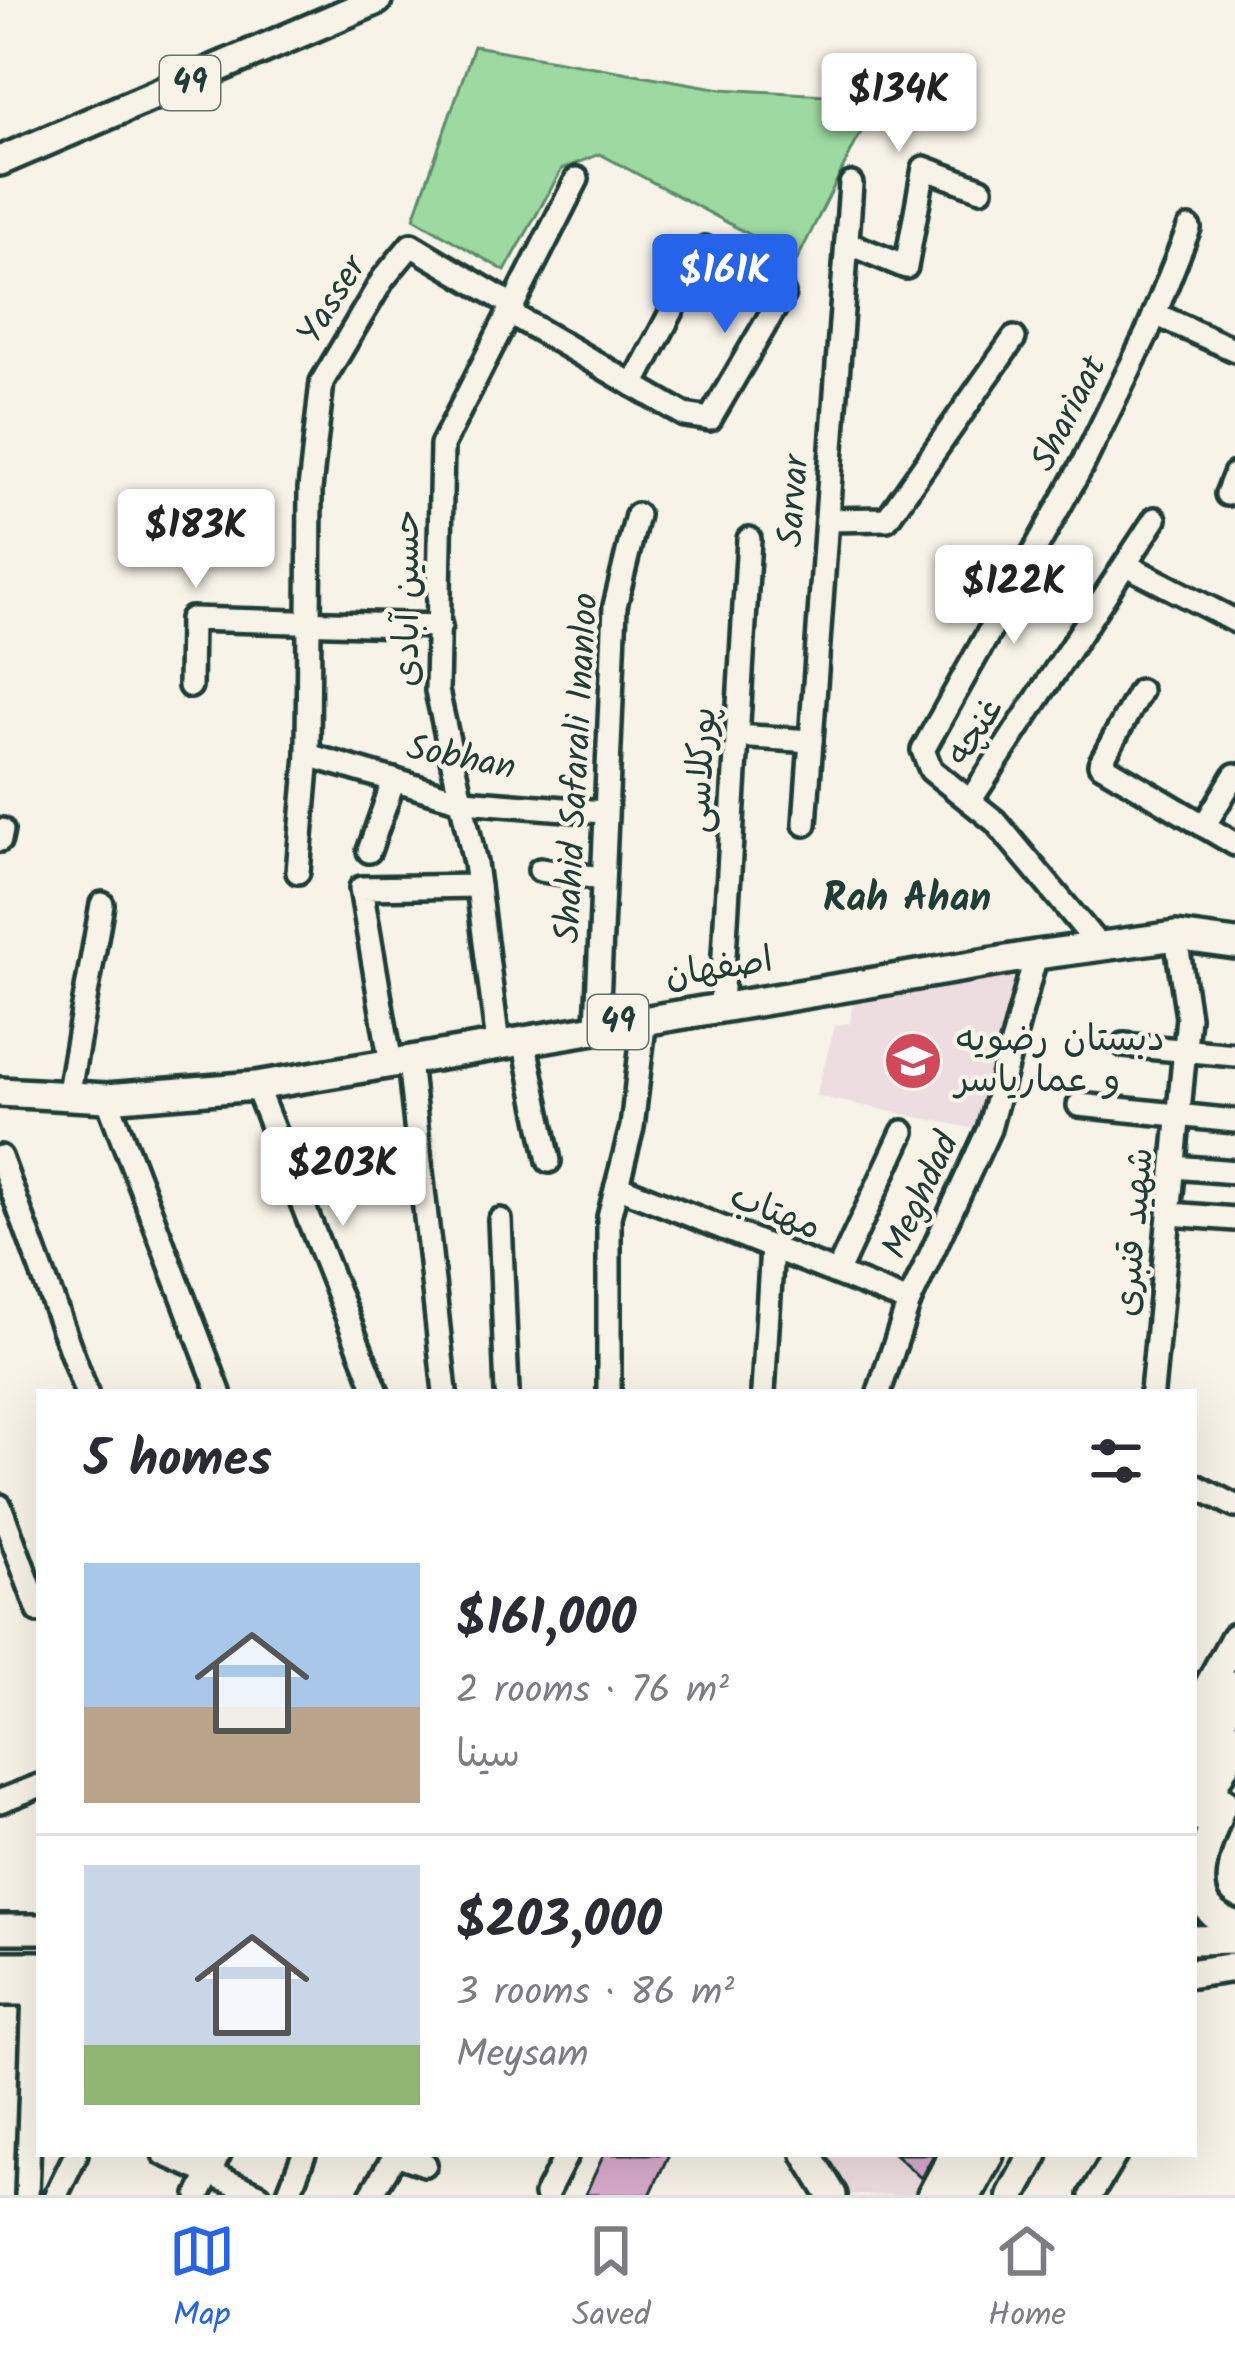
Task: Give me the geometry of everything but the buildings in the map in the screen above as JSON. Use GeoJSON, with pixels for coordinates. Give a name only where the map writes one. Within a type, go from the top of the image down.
{"type":"FeatureCollection","features":[{"type":"Feature","properties":{"kind":"highway"},"geometry":{"type":"LineString","coordinates":[[1197,1758],[1235,1688]]}},
{"type":"Feature","properties":{"kind":"highway"},"geometry":{"type":"LineString","coordinates":[[1217,1797],[1235,1739]]}},
{"type":"Feature","properties":{"kind":"highway"},"geometry":{"type":"LineString","coordinates":[[964,2195],[984,2157]]}},
{"type":"Feature","properties":{"kind":"highway"},"geometry":{"type":"LineString","coordinates":[[989,2195],[1008,2157]]}},
{"type":"Feature","properties":{"kind":"main road","name":"49"},"geometry":{"type":"LineString","coordinates":[[0,160],[377,0]]}},
{"type":"Feature","properties":{"kind":"main road","name":"اصفهان"},"geometry":{"type":"LineString","coordinates":[[0,1092],[107,1098],[256,1086],[645,1017],[1036,955],[1176,936],[1235,944]]}},
{"type":"Feature","properties":{"kind":"main road"},"geometry":{"type":"LineString","coordinates":[[1197,1708],[1235,1638]]}},
{"type":"Feature","properties":{"kind":"main road"},"geometry":{"type":"LineString","coordinates":[[1197,1849],[1217,1797]]}},
{"type":"Feature","properties":{"kind":"main road"},"geometry":{"type":"LineString","coordinates":[[1217,1797],[1199,1874],[1200,1889],[1214,1916],[1235,1925]]}},
{"type":"Feature","properties":{"kind":"main road"},"geometry":{"type":"LineString","coordinates":[[0,1928],[36,1929]]}},
{"type":"Feature","properties":{"kind":"main road"},"geometry":{"type":"LineString","coordinates":[[1197,1940],[1235,1940]]}},
{"type":"Feature","properties":{"kind":"main road"},"geometry":{"type":"LineString","coordinates":[[1197,1957],[1235,1956]]}},
{"type":"Feature","properties":{"kind":"main road"},"geometry":{"type":"LineString","coordinates":[[0,1966],[36,1983]]}},
{"type":"Feature","properties":{"kind":"main road"},"geometry":{"type":"LineString","coordinates":[[1197,1972],[1235,1967]]}},
{"type":"Feature","properties":{"kind":"main road"},"geometry":{"type":"LineString","coordinates":[[0,1991],[36,1983]]}},
{"type":"Feature","properties":{"kind":"main road"},"geometry":{"type":"LineString","coordinates":[[809,2157],[832,2195]]}},
{"type":"Feature","properties":{"kind":"main road"},"geometry":{"type":"LineString","coordinates":[[932,2195],[953,2157]]}},
{"type":"Feature","properties":{"kind":"main road"},"geometry":{"type":"LineString","coordinates":[[1012,2195],[1032,2157]]}},
{"type":"Feature","properties":{"kind":"street"},"geometry":{"type":"LineString","coordinates":[[847,243],[906,267],[924,168],[981,189]]}},
{"type":"Feature","properties":{"kind":"street","name":"حسین آبادی"},"geometry":{"type":"LineString","coordinates":[[549,1161],[511,1042],[464,800],[437,691],[442,445],[577,179]]}},
{"type":"Feature","properties":{"kind":"street","name":"Sarvar"},"geometry":{"type":"LineString","coordinates":[[805,824],[851,184]]}},
{"type":"Feature","properties":{"kind":"street"},"geometry":{"type":"LineString","coordinates":[[1189,228],[1155,314],[1235,350]]}},
{"type":"Feature","properties":{"kind":"street","name":"Yasser"},"geometry":{"type":"LineString","coordinates":[[298,872],[308,755],[310,489],[322,382],[382,279],[411,245],[510,309]]}},
{"type":"Feature","properties":{"kind":"street"},"geometry":{"type":"LineString","coordinates":[[633,385],[705,248]]}},
{"type":"Feature","properties":{"kind":"street"},"geometry":{"type":"LineString","coordinates":[[510,309],[685,415],[710,419],[783,294]]}},
{"type":"Feature","properties":{"kind":"street","name":"Shariaat"},"geometry":{"type":"LineString","coordinates":[[1099,946],[995,821],[931,770],[923,749],[1024,577],[1155,314]]}},
{"type":"Feature","properties":{"kind":"street"},"geometry":{"type":"LineString","coordinates":[[827,520],[887,518],[1014,338]]}},
{"type":"Feature","properties":{"kind":"street","name":"Shahid Safarali Inanloo"},"geometry":{"type":"LineString","coordinates":[[597,1026],[615,607],[637,515]]}},
{"type":"Feature","properties":{"kind":"street","name":"غنچه"},"geometry":{"type":"LineString","coordinates":[[970,801],[1155,519]]}},
{"type":"Feature","properties":{"kind":"street","name":"پورکلاسی"},"geometry":{"type":"LineString","coordinates":[[721,1005],[749,538]]}},
{"type":"Feature","properties":{"kind":"street"},"geometry":{"type":"LineString","coordinates":[[1126,565],[1235,621]]}},
{"type":"Feature","properties":{"kind":"street"},"geometry":{"type":"LineString","coordinates":[[190,686],[191,619],[440,626]]}},
{"type":"Feature","properties":{"kind":"street"},"geometry":{"type":"LineString","coordinates":[[1140,691],[1100,764],[1235,844]]}},
{"type":"Feature","properties":{"kind":"street"},"geometry":{"type":"LineString","coordinates":[[737,736],[811,741]]}},
{"type":"Feature","properties":{"kind":"street","name":"Sobhan"},"geometry":{"type":"LineString","coordinates":[[308,755],[464,800],[603,812]]}},
{"type":"Feature","properties":{"kind":"street"},"geometry":{"type":"LineString","coordinates":[[1204,826],[1235,776]]}},
{"type":"Feature","properties":{"kind":"street"},"geometry":{"type":"LineString","coordinates":[[369,851],[394,780]]}},
{"type":"Feature","properties":{"kind":"street"},"geometry":{"type":"LineString","coordinates":[[540,870],[601,878]]}},
{"type":"Feature","properties":{"kind":"street"},"geometry":{"type":"LineString","coordinates":[[445,1389],[400,1062],[361,888],[478,886]]}},
{"type":"Feature","properties":{"kind":"street"},"geometry":{"type":"LineString","coordinates":[[68,1097],[102,904]]}},
{"type":"Feature","properties":{"kind":"street","name":"شهید قنبری"},"geometry":{"type":"LineString","coordinates":[[1152,1389],[1188,1017],[1176,936]]}},
{"type":"Feature","properties":{"kind":"street","name":"Meghdad"},"geometry":{"type":"LineString","coordinates":[[880,1389],[909,1302],[988,1129],[1036,955]]}},
{"type":"Feature","properties":{"kind":"street"},"geometry":{"type":"LineString","coordinates":[[609,1389],[609,1217],[632,1127],[645,1017]]}},
{"type":"Feature","properties":{"kind":"street"},"geometry":{"type":"LineString","coordinates":[[1124,1045],[1235,1055]]}},
{"type":"Feature","properties":{"kind":"street"},"geometry":{"type":"LineString","coordinates":[[256,1086],[376,1389]]}},
{"type":"Feature","properties":{"kind":"street"},"geometry":{"type":"LineString","coordinates":[[107,1098],[218,1389]]}},
{"type":"Feature","properties":{"kind":"street"},"geometry":{"type":"LineString","coordinates":[[1079,1105],[1235,1121]]}},
{"type":"Feature","properties":{"kind":"street"},"geometry":{"type":"LineString","coordinates":[[837,1273],[903,1132]]}},
{"type":"Feature","properties":{"kind":"street"},"geometry":{"type":"LineString","coordinates":[[0,1157],[85,1389]]}},
{"type":"Feature","properties":{"kind":"street"},"geometry":{"type":"LineString","coordinates":[[1174,1167],[1235,1172]]}},
{"type":"Feature","properties":{"kind":"street","name":"مهتاب"},"geometry":{"type":"LineString","coordinates":[[617,1186],[909,1302]]}},
{"type":"Feature","properties":{"kind":"street"},"geometry":{"type":"LineString","coordinates":[[1170,1214],[1235,1219]]}},
{"type":"Feature","properties":{"kind":"street"},"geometry":{"type":"LineString","coordinates":[[500,1220],[507,1389]]}},
{"type":"Feature","properties":{"kind":"street"},"geometry":{"type":"LineString","coordinates":[[763,1389],[772,1247]]}},
{"type":"Feature","properties":{"kind":"street"},"geometry":{"type":"LineString","coordinates":[[1197,1487],[1235,1506]]}},
{"type":"Feature","properties":{"kind":"street"},"geometry":{"type":"LineString","coordinates":[[0,1506],[36,1603]]}},
{"type":"Feature","properties":{"kind":"street"},"geometry":{"type":"LineString","coordinates":[[0,1801],[36,1787]]}},
{"type":"Feature","properties":{"kind":"street"},"geometry":{"type":"LineString","coordinates":[[27,2195],[36,2099]]}},
{"type":"Feature","properties":{"kind":"street"},"geometry":{"type":"LineString","coordinates":[[56,2195],[75,2157]]}},
{"type":"Feature","properties":{"kind":"street"},"geometry":{"type":"LineString","coordinates":[[179,2157],[214,2164],[259,2195]]}},
{"type":"Feature","properties":{"kind":"street"},"geometry":{"type":"LineString","coordinates":[[287,2195],[303,2157]]}},
{"type":"Feature","properties":{"kind":"street"},"geometry":{"type":"LineString","coordinates":[[371,2195],[394,2157]]}},
{"type":"Feature","properties":{"kind":"street"},"geometry":{"type":"LineString","coordinates":[[405,2157],[425,2164]]}},
{"type":"Feature","properties":{"kind":"street"},"geometry":{"type":"LineString","coordinates":[[546,2195],[565,2157]]}},
{"type":"Feature","properties":{"kind":"street"},"geometry":{"type":"LineString","coordinates":[[1091,2195],[1114,2157]]}},
{"type":"Feature","properties":{"kind":"street"},"geometry":{"type":"LineString","coordinates":[[199,2195],[214,2164]]}},
{"type":"Feature","properties":{"kind":"shaded area","name":"دبستان رضویه و عماریاسر"},"geometry":{"type":"Polygon","coordinates":[[[1026,973],[981,1130],[816,1096],[835,1025],[850,1023],[853,996],[1026,973]]]}},
{"type":"Feature","properties":{"kind":"shaded area"},"geometry":{"type":"Polygon","coordinates":[[[809,2157],[952,2157],[932,2195],[832,2195],[809,2157]]]}},
{"type":"Feature","properties":{"kind":"green space"},"geometry":{"type":"Polygon","coordinates":[[[474,46],[721,89],[878,98],[797,260],[600,154],[562,169],[505,271],[414,218],[474,46]]]}},
{"type":"Feature","properties":{"kind":"place","name":"دبستان رضویه و عماریاسر"},"geometry":{"type":"Point","coordinates":[913,1061]}},
{"type":"Feature","properties":{"kind":"district","name":"Rah Ahan"},"geometry":{"type":"Point","coordinates":[907,900]}}]}
